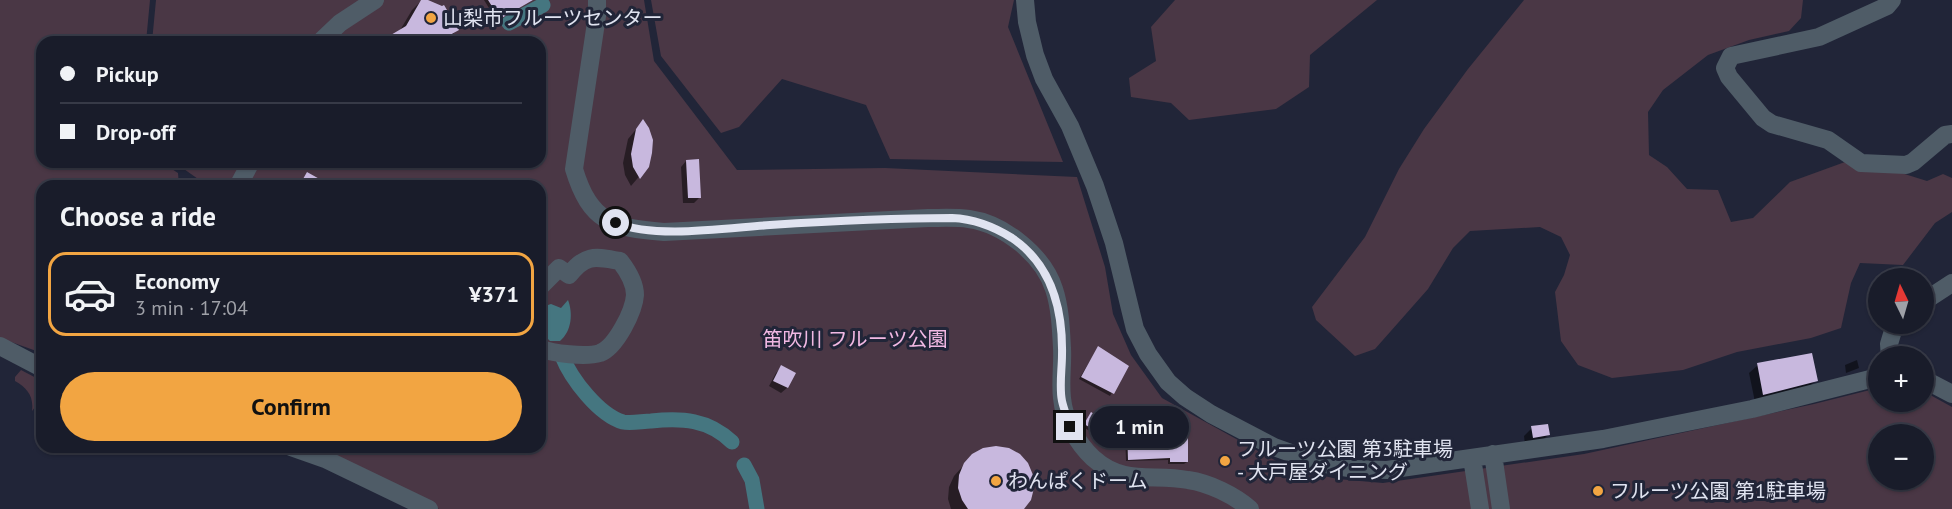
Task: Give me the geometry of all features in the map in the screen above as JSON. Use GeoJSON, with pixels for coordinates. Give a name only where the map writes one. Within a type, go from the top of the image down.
{"type":"FeatureCollection","features":[{"type":"Feature","properties":{"kind":"street"},"geometry":{"type":"LineString","coordinates":[[326,36],[340,23],[375,0]]}},
{"type":"Feature","properties":{"kind":"street"},"geometry":{"type":"LineString","coordinates":[[597,0],[597,16],[574,169],[580,191],[601,217],[631,230],[664,232],[928,218],[970,219],[998,229],[1022,245],[1039,262],[1053,288],[1060,322],[1062,399],[1070,427],[1082,447],[1095,460],[1112,470],[1138,478],[1187,479],[1209,486],[1250,509]]}},
{"type":"Feature","properties":{"kind":"street"},"geometry":{"type":"LineString","coordinates":[[1025,0],[1035,55],[1044,79],[1070,126],[1095,186],[1114,243],[1135,328],[1148,354],[1168,382],[1185,397],[1211,414],[1274,447],[1319,463],[1353,469],[1387,470],[1603,439],[1752,409],[1868,380]]}},
{"type":"Feature","properties":{"kind":"street"},"geometry":{"type":"LineString","coordinates":[[1892,0],[1887,6],[1819,37],[1731,56],[1725,68],[1763,118],[1772,124],[1828,140],[1861,163],[1906,165],[1913,162],[1945,135],[1952,134]]}},
{"type":"Feature","properties":{"kind":"street"},"geometry":{"type":"LineString","coordinates":[[546,280],[559,268],[569,275],[590,257],[602,257],[620,261],[632,281],[634,295],[630,313],[619,335],[609,347],[600,353],[578,355],[546,349]]}},
{"type":"Feature","properties":{"kind":"street"},"geometry":{"type":"LineString","coordinates":[[1934,295],[1952,283]]}},
{"type":"Feature","properties":{"kind":"street"},"geometry":{"type":"LineString","coordinates":[[0,346],[36,365]]}},
{"type":"Feature","properties":{"kind":"street"},"geometry":{"type":"LineString","coordinates":[[1934,385],[1952,394]]}},
{"type":"Feature","properties":{"kind":"street"},"geometry":{"type":"LineString","coordinates":[[308,453],[429,509]]}},
{"type":"Feature","properties":{"kind":"street"},"geometry":{"type":"LineString","coordinates":[[1493,454],[1501,509]]}},
{"type":"Feature","properties":{"kind":"street"},"geometry":{"type":"LineString","coordinates":[[1472,458],[1480,509]]}},
{"type":"Feature","properties":{"kind":"green space"},"geometry":{"type":"Polygon","coordinates":[[[0,0],[150,0],[147,36],[36,36],[36,168],[170,168],[178,173],[179,180],[36,180],[36,351],[0,338],[0,0]]]}},
{"type":"Feature","properties":{"kind":"green space","name":"笛吹川 フルーツ公園"},"geometry":{"type":"Polygon","coordinates":[[[156,0],[644,0],[654,61],[737,170],[885,168],[1077,177],[1105,267],[1113,314],[1131,355],[1162,398],[1287,467],[1337,479],[1383,483],[1584,454],[1868,390],[1868,412],[1934,412],[1934,397],[1952,407],[1952,509],[439,509],[323,453],[546,453],[546,180],[200,180],[182,168],[546,168],[546,36],[153,36],[156,0]]]}},
{"type":"Feature","properties":{"kind":"green space"},"geometry":{"type":"Polygon","coordinates":[[[651,0],[1014,0],[1008,27],[1063,162],[890,159],[866,105],[782,79],[739,127],[721,133],[661,56],[651,0]]]}},
{"type":"Feature","properties":{"kind":"green space"},"geometry":{"type":"Polygon","coordinates":[[[1175,0],[1377,0],[1310,55],[1309,87],[1276,109],[1189,120],[1171,103],[1131,97],[1129,78],[1156,61],[1151,27],[1175,0]]]}},
{"type":"Feature","properties":{"kind":"green space"},"geometry":{"type":"Polygon","coordinates":[[[1524,0],[1803,0],[1801,18],[1789,31],[1749,40],[1708,55],[1663,90],[1648,112],[1649,155],[1667,167],[1687,189],[1718,190],[1731,222],[1753,218],[1790,182],[1845,162],[1895,171],[1927,181],[1943,174],[1952,178],[1952,212],[1935,223],[1903,265],[1860,263],[1851,283],[1841,328],[1811,338],[1737,352],[1683,370],[1612,378],[1578,365],[1561,341],[1555,292],[1564,275],[1570,255],[1561,237],[1540,227],[1470,231],[1453,248],[1428,289],[1375,349],[1355,356],[1316,320],[1312,307],[1365,237],[1399,169],[1424,129],[1468,69],[1524,0]]]}},
{"type":"Feature","properties":{"kind":"green space"},"geometry":{"type":"Polygon","coordinates":[[[21,370],[36,378],[36,406],[32,411],[29,393],[15,381],[15,377],[21,370]]]}},
{"type":"Feature","properties":{"kind":"shaded area"},"geometry":{"type":"Polygon","coordinates":[[[568,300],[571,310],[569,327],[560,341],[550,341],[546,337],[546,307],[551,304],[561,308],[568,300]]]}},
{"type":"Feature","properties":{"kind":"building","name":"山梨市フルーツセンター"},"geometry":{"type":"Polygon","coordinates":[[[421,0],[428,0],[444,5],[459,30],[450,36],[389,36],[406,26],[421,0]]]}},
{"type":"Feature","properties":{"kind":"building"},"geometry":{"type":"Polygon","coordinates":[[[488,0],[533,0],[500,19],[488,0]]]}},
{"type":"Feature","properties":{"kind":"building"},"geometry":{"type":"Polygon","coordinates":[[[643,119],[653,140],[649,167],[640,179],[633,167],[631,154],[636,129],[643,119]]]}},
{"type":"Feature","properties":{"kind":"building"},"geometry":{"type":"Polygon","coordinates":[[[699,159],[701,198],[688,198],[686,160],[699,159]]]}},
{"type":"Feature","properties":{"kind":"building"},"geometry":{"type":"Polygon","coordinates":[[[307,172],[321,180],[302,180],[307,172]]]}},
{"type":"Feature","properties":{"kind":"building"},"geometry":{"type":"Polygon","coordinates":[[[1098,346],[1129,366],[1114,394],[1081,377],[1098,346]]]}},
{"type":"Feature","properties":{"kind":"building"},"geometry":{"type":"Polygon","coordinates":[[[1812,353],[1818,381],[1763,395],[1757,363],[1812,353]]]}},
{"type":"Feature","properties":{"kind":"building"},"geometry":{"type":"Polygon","coordinates":[[[781,365],[796,373],[788,388],[773,381],[781,365]]]}},
{"type":"Feature","properties":{"kind":"building"},"geometry":{"type":"Polygon","coordinates":[[[1091,412],[1108,423],[1101,434],[1084,424],[1091,412]]]}},
{"type":"Feature","properties":{"kind":"building"},"geometry":{"type":"Polygon","coordinates":[[[1548,424],[1550,435],[1533,438],[1531,426],[1548,424]]]}},
{"type":"Feature","properties":{"kind":"building"},"geometry":{"type":"Polygon","coordinates":[[[1127,428],[1167,428],[1167,438],[1188,438],[1188,462],[1170,462],[1170,458],[1128,460],[1127,428]]]}},
{"type":"Feature","properties":{"kind":"building","name":"わんぱくドーム"},"geometry":{"type":"Polygon","coordinates":[[[996,446],[1009,448],[1020,454],[1028,463],[1033,475],[1034,488],[1031,500],[1024,509],[968,509],[958,488],[959,475],[964,463],[972,454],[983,448],[996,446]]]}},
{"type":"Feature","properties":{"kind":"waterway"},"geometry":{"type":"LineString","coordinates":[[509,23],[543,5]]}},
{"type":"Feature","properties":{"kind":"waterway"},"geometry":{"type":"LineString","coordinates":[[562,356],[572,375],[587,395],[614,418],[626,423],[684,420],[704,424],[723,434],[732,442]]}},
{"type":"Feature","properties":{"kind":"waterway"},"geometry":{"type":"LineString","coordinates":[[744,465],[752,480],[757,509]]}},
{"type":"Feature","properties":{"kind":"place","name":"山梨市フルーツセンター"},"geometry":{"type":"Point","coordinates":[431,18]}},
{"type":"Feature","properties":{"kind":"place","name":"フルーツ公園 第3駐車場 - 大戸屋ダイニング"},"geometry":{"type":"Point","coordinates":[1225,461]}},
{"type":"Feature","properties":{"kind":"place","name":"わんぱくドーム"},"geometry":{"type":"Point","coordinates":[996,481]}},
{"type":"Feature","properties":{"kind":"place","name":"フルーツ公園 第1駐車場"},"geometry":{"type":"Point","coordinates":[1598,491]}},
{"type":"Feature","properties":{"kind":"route"},"geometry":{"type":"LineString","coordinates":[[616,223],[631,230],[664,232],[832,222],[952,218],[970,219],[998,229],[1022,245],[1039,262],[1053,288],[1060,322],[1062,399],[1070,427]]}}]}
